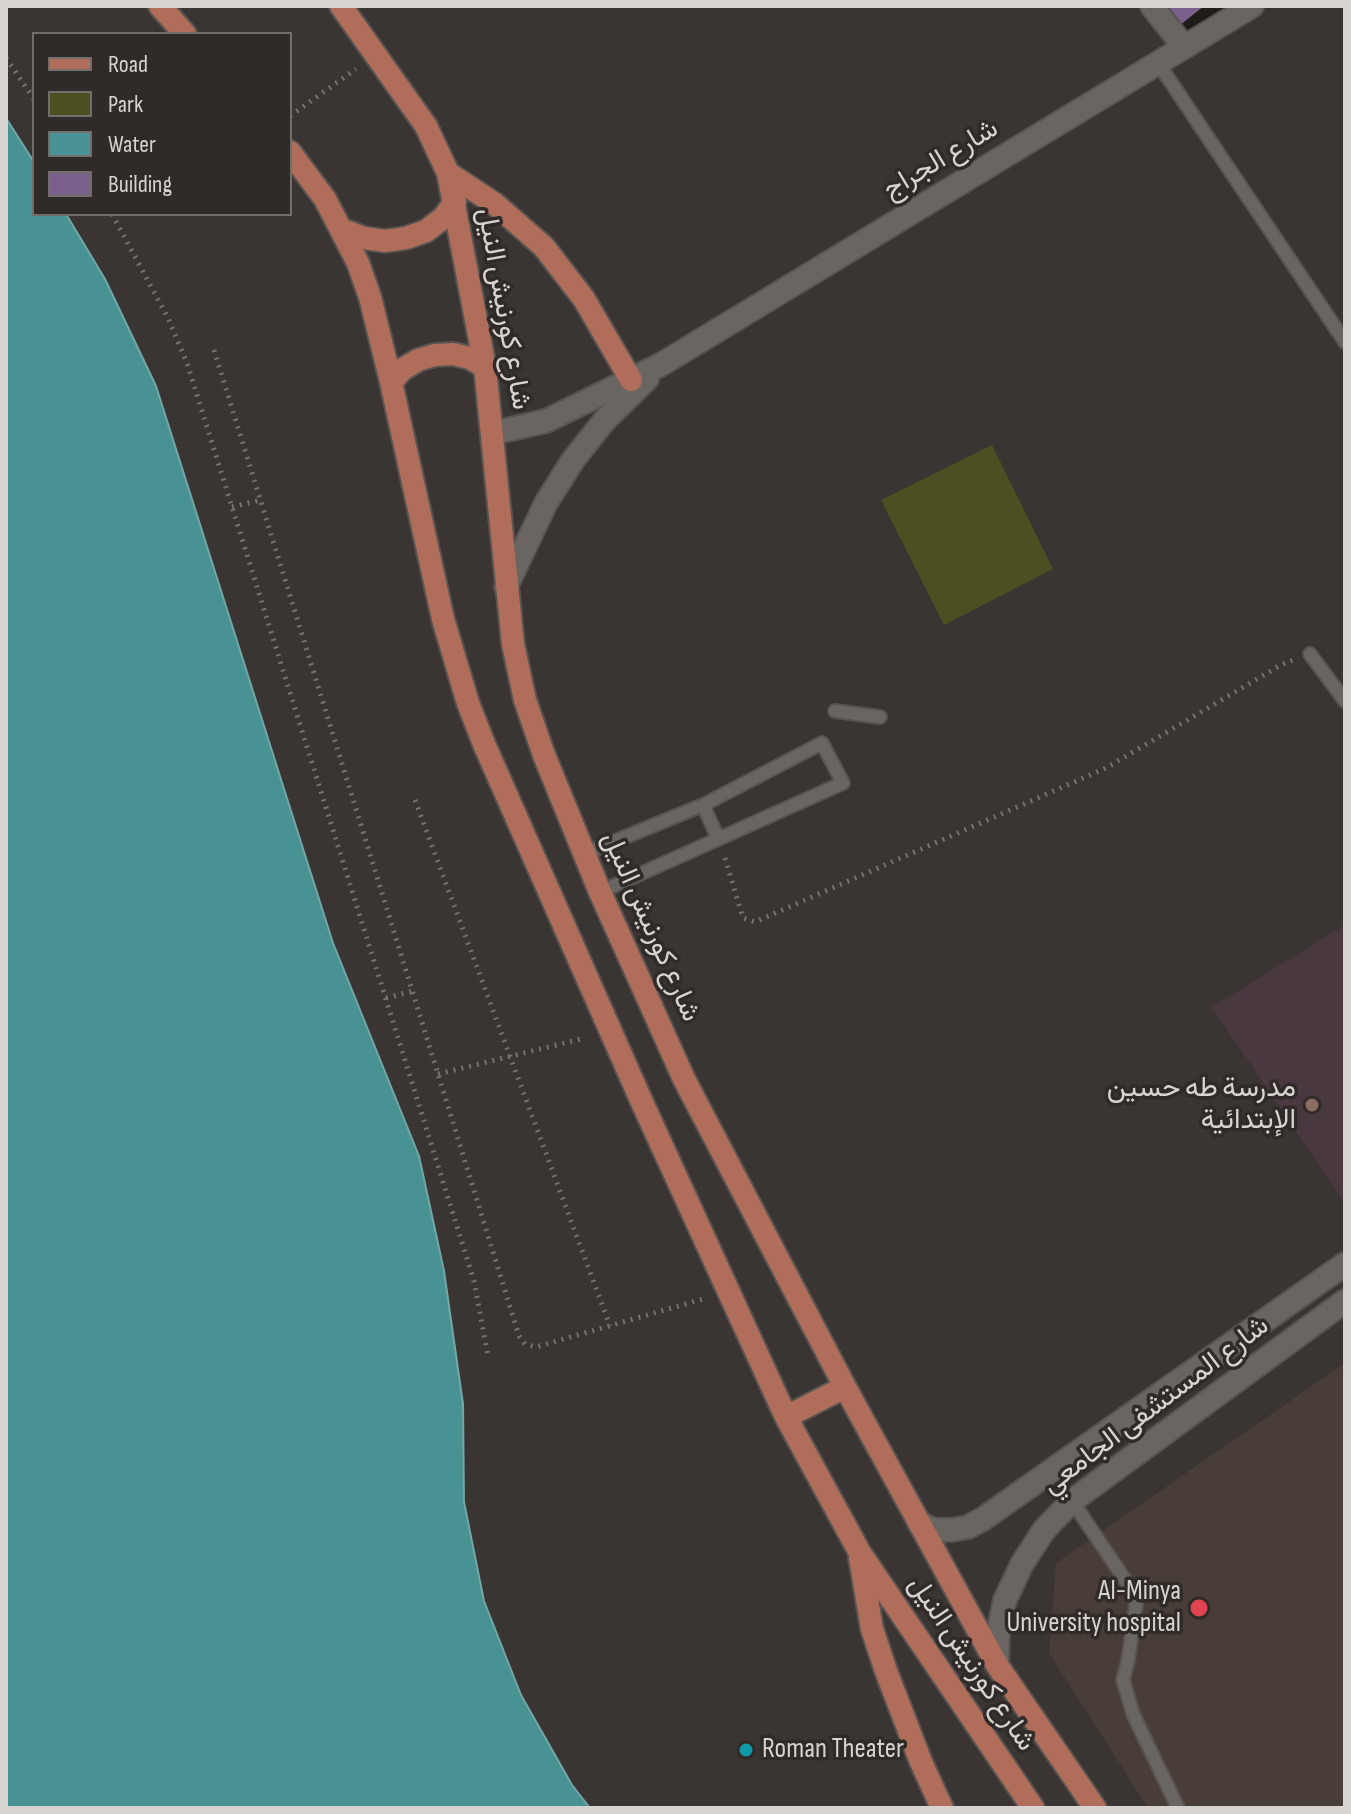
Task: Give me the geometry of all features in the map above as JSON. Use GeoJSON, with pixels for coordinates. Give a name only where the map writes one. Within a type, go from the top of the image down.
{"type":"FeatureCollection","features":[{"type":"Feature","properties":{"kind":"main road"},"geometry":{"type":"LineString","coordinates":[[160,6],[183,32]]}},
{"type":"Feature","properties":{"kind":"main road","name":"شارع كورنيش النيل"},"geometry":{"type":"LineString","coordinates":[[341,6],[426,126],[448,173],[485,367],[513,644],[525,700],[584,854],[684,1079],[845,1387],[997,1665],[1095,1808]]}},
{"type":"Feature","properties":{"kind":"main road","name":"شارع كورنيش النيل"},"geometry":{"type":"LineString","coordinates":[[292,155],[319,189],[343,230],[370,297],[432,577],[454,661],[484,744],[610,1031],[786,1417],[860,1553],[1033,1808]]}},
{"type":"Feature","properties":{"kind":"main road"},"geometry":{"type":"LineString","coordinates":[[448,173],[495,204],[544,247],[584,299],[631,380]]}},
{"type":"Feature","properties":{"kind":"main road"},"geometry":{"type":"LineString","coordinates":[[343,230],[364,238],[385,241],[406,238],[426,231],[443,218],[455,202]]}},
{"type":"Feature","properties":{"kind":"main road"},"geometry":{"type":"LineString","coordinates":[[391,382],[403,369],[435,355],[453,354],[470,358],[485,367]]}},
{"type":"Feature","properties":{"kind":"main road"},"geometry":{"type":"LineString","coordinates":[[786,1417],[845,1387]]}},
{"type":"Feature","properties":{"kind":"main road","name":"شارع كورنيش النيل"},"geometry":{"type":"LineString","coordinates":[[860,1553],[869,1616],[881,1657],[915,1749],[942,1808]]}},
{"type":"Feature","properties":{"kind":"street"},"geometry":{"type":"LineString","coordinates":[[1152,6],[1184,47]]}},
{"type":"Feature","properties":{"kind":"street","name":"شارع الجراج"},"geometry":{"type":"LineString","coordinates":[[493,433],[546,421],[662,364],[1252,6]]}},
{"type":"Feature","properties":{"kind":"street","name":"شارع الجراج"},"geometry":{"type":"LineString","coordinates":[[506,587],[546,503],[573,460],[605,420],[662,364]]}},
{"type":"Feature","properties":{"kind":"street","name":"شارع المستشفى الجامعي"},"geometry":{"type":"LineString","coordinates":[[919,1523],[934,1530],[951,1530],[968,1527],[983,1519],[1345,1264]]}},
{"type":"Feature","properties":{"kind":"street","name":"شارع المستشفى الجامعي"},"geometry":{"type":"LineString","coordinates":[[997,1665],[998,1632],[1005,1600],[1022,1564],[1044,1530],[1072,1501],[1345,1301]]}},
{"type":"Feature","properties":{"kind":"lane"},"geometry":{"type":"LineString","coordinates":[[1158,63],[1345,342]]}},
{"type":"Feature","properties":{"kind":"lane"},"geometry":{"type":"LineString","coordinates":[[1310,654],[1345,701]]}},
{"type":"Feature","properties":{"kind":"lane"},"geometry":{"type":"LineString","coordinates":[[835,711],[880,717]]}},
{"type":"Feature","properties":{"kind":"lane"},"geometry":{"type":"LineString","coordinates":[[584,854],[703,805],[822,743],[843,783],[600,892]]}},
{"type":"Feature","properties":{"kind":"lane"},"geometry":{"type":"LineString","coordinates":[[703,805],[718,838]]}},
{"type":"Feature","properties":{"kind":"lane"},"geometry":{"type":"LineString","coordinates":[[1072,1501],[1130,1587],[1136,1605],[1123,1680],[1133,1714],[1178,1808]]}},
{"type":"Feature","properties":{"kind":"path"},"geometry":{"type":"LineString","coordinates":[[292,115],[376,55]]}},
{"type":"Feature","properties":{"kind":"path"},"geometry":{"type":"LineString","coordinates":[[6,58],[32,96]]}},
{"type":"Feature","properties":{"kind":"path"},"geometry":{"type":"LineString","coordinates":[[113,216],[168,318],[187,363],[474,1281],[488,1356]]}},
{"type":"Feature","properties":{"kind":"path"},"geometry":{"type":"LineString","coordinates":[[214,350],[519,1336],[525,1344],[536,1347],[729,1292]]}},
{"type":"Feature","properties":{"kind":"path"},"geometry":{"type":"LineString","coordinates":[[232,507],[261,500]]}},
{"type":"Feature","properties":{"kind":"path"},"geometry":{"type":"LineString","coordinates":[[718,838],[743,918],[755,922],[1106,768],[1279,666],[1310,654]]}},
{"type":"Feature","properties":{"kind":"path"},"geometry":{"type":"LineString","coordinates":[[415,800],[610,1326]]}},
{"type":"Feature","properties":{"kind":"path"},"geometry":{"type":"LineString","coordinates":[[386,998],[413,991]]}},
{"type":"Feature","properties":{"kind":"path"},"geometry":{"type":"LineString","coordinates":[[438,1074],[610,1031]]}},
{"type":"Feature","properties":{"kind":"shaded area","name":"مدرسة طه حسين الإبتدائية"},"geometry":{"type":"Polygon","coordinates":[[[1345,925],[1345,1204],[1212,1007],[1345,925]]]}},
{"type":"Feature","properties":{"kind":"shaded area","name":"Al-Minya University hospital"},"geometry":{"type":"Polygon","coordinates":[[[1345,1363],[1345,1808],[1148,1808],[1049,1653],[1056,1563],[1345,1363]]]}},
{"type":"Feature","properties":{"kind":"green space"},"geometry":{"type":"Polygon","coordinates":[[[992,445],[1053,569],[944,625],[881,500],[992,445]]]}},
{"type":"Feature","properties":{"kind":"water"},"geometry":{"type":"Polygon","coordinates":[[[6,118],[32,159],[32,216],[67,216],[105,279],[156,386],[333,943],[419,1156],[444,1271],[463,1404],[464,1502],[484,1601],[521,1695],[572,1785],[590,1808],[6,1808],[6,118]]]}},
{"type":"Feature","properties":{"kind":"building"},"geometry":{"type":"Polygon","coordinates":[[[1160,6],[1204,6],[1175,29],[1160,6]]]}},
{"type":"Feature","properties":{"kind":"place","name":"مدرسة طه حسين الإبتدائية"},"geometry":{"type":"Point","coordinates":[1312,1105]}},
{"type":"Feature","properties":{"kind":"place","name":"Al-Minya University hospital"},"geometry":{"type":"Point","coordinates":[1199,1608]}},
{"type":"Feature","properties":{"kind":"place","name":"Roman Theater"},"geometry":{"type":"Point","coordinates":[746,1750]}}]}
